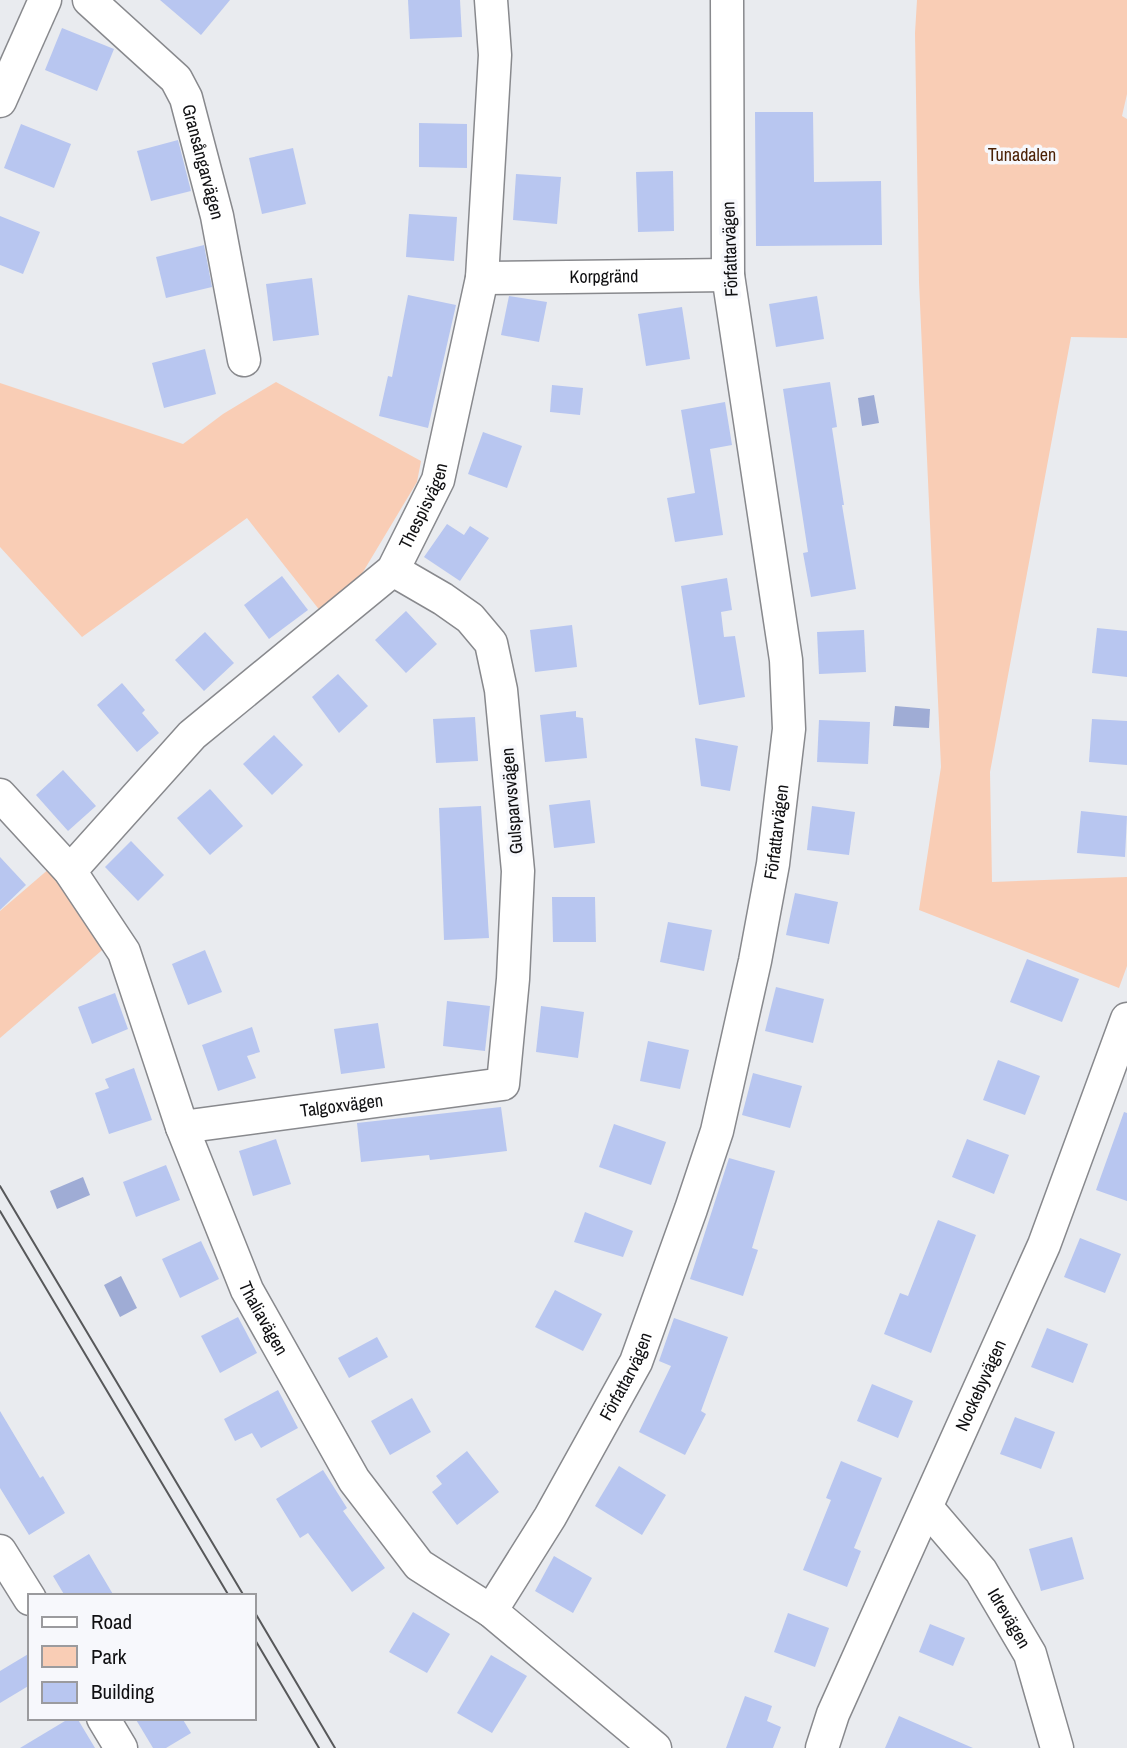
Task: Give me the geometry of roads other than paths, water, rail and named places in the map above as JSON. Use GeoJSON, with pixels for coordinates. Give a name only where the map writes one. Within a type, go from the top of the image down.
{"type":"FeatureCollection","features":[{"type":"Feature","properties":{"kind":"street"},"geometry":{"type":"LineString","coordinates":[[0,101],[45,0]]}},
{"type":"Feature","properties":{"kind":"street","name":"Gransångarvägen"},"geometry":{"type":"LineString","coordinates":[[89,0],[176,79],[186,98],[217,216],[244,360]]}},
{"type":"Feature","properties":{"kind":"street","name":"Thespisvägen"},"geometry":{"type":"LineString","coordinates":[[70,871],[192,735],[393,570],[438,480],[482,278],[495,55],[491,0]]}},
{"type":"Feature","properties":{"kind":"street","name":"Författarvägen"},"geometry":{"type":"LineString","coordinates":[[491,1611],[550,1517],[636,1362],[717,1131],[771,876],[789,729],[786,660],[727,275],[727,0]]}},
{"type":"Feature","properties":{"kind":"street","name":"Korpgränd"},"geometry":{"type":"LineString","coordinates":[[482,278],[727,275]]}},
{"type":"Feature","properties":{"kind":"street","name":"Gulsparvsvägen"},"geometry":{"type":"LineString","coordinates":[[393,570],[470,618],[491,643],[501,690],[518,871],[513,979],[503,1084]]}},
{"type":"Feature","properties":{"kind":"street","name":"Thaliavägen"},"geometry":{"type":"LineString","coordinates":[[0,795],[70,871],[124,952],[182,1127],[247,1290],[354,1479],[419,1565],[491,1611],[655,1748]]}},
{"type":"Feature","properties":{"kind":"street","name":"Nockebyvägen"},"geometry":{"type":"LineString","coordinates":[[822,1748],[833,1714],[1044,1245],[1127,1019]]}},
{"type":"Feature","properties":{"kind":"street","name":"Talgoxvägen"},"geometry":{"type":"LineString","coordinates":[[182,1127],[503,1084]]}},
{"type":"Feature","properties":{"kind":"street","name":"Idrevägen"},"geometry":{"type":"LineString","coordinates":[[927,1508],[981,1571],[1030,1654],[1057,1748]]}},
{"type":"Feature","properties":{"kind":"street"},"geometry":{"type":"LineString","coordinates":[[0,1551],[28,1597]]}},
{"type":"Feature","properties":{"kind":"street"},"geometry":{"type":"LineString","coordinates":[[104,1720],[121,1748]]}},
{"type":"Feature","properties":{"kind":"water"},"geometry":{"type":"Polygon","coordinates":[[[874,395],[879,423],[862,426],[858,398],[874,395]]]}},
{"type":"Feature","properties":{"kind":"water"},"geometry":{"type":"Polygon","coordinates":[[[895,706],[930,709],[929,728],[893,726],[895,706]]]}},
{"type":"Feature","properties":{"kind":"water"},"geometry":{"type":"Polygon","coordinates":[[[83,1177],[90,1195],[57,1209],[50,1191],[83,1177]]]}},
{"type":"Feature","properties":{"kind":"water"},"geometry":{"type":"Polygon","coordinates":[[[121,1276],[137,1308],[120,1317],[104,1285],[121,1276]]]}},
{"type":"Feature","properties":{"kind":"tram line"},"geometry":{"type":"LineString","coordinates":[[0,1186],[243,1594]]}},
{"type":"Feature","properties":{"kind":"tram line"},"geometry":{"type":"LineString","coordinates":[[0,1211],[228,1594]]}},
{"type":"Feature","properties":{"kind":"tram line"},"geometry":{"type":"LineString","coordinates":[[256,1614],[335,1748]]}},
{"type":"Feature","properties":{"kind":"tram line"},"geometry":{"type":"LineString","coordinates":[[256,1641],[319,1748]]}},
{"type":"Feature","properties":{"kind":"park label","name":"Tunadalen"},"geometry":{"type":"Point","coordinates":[1022,155]}}]}
